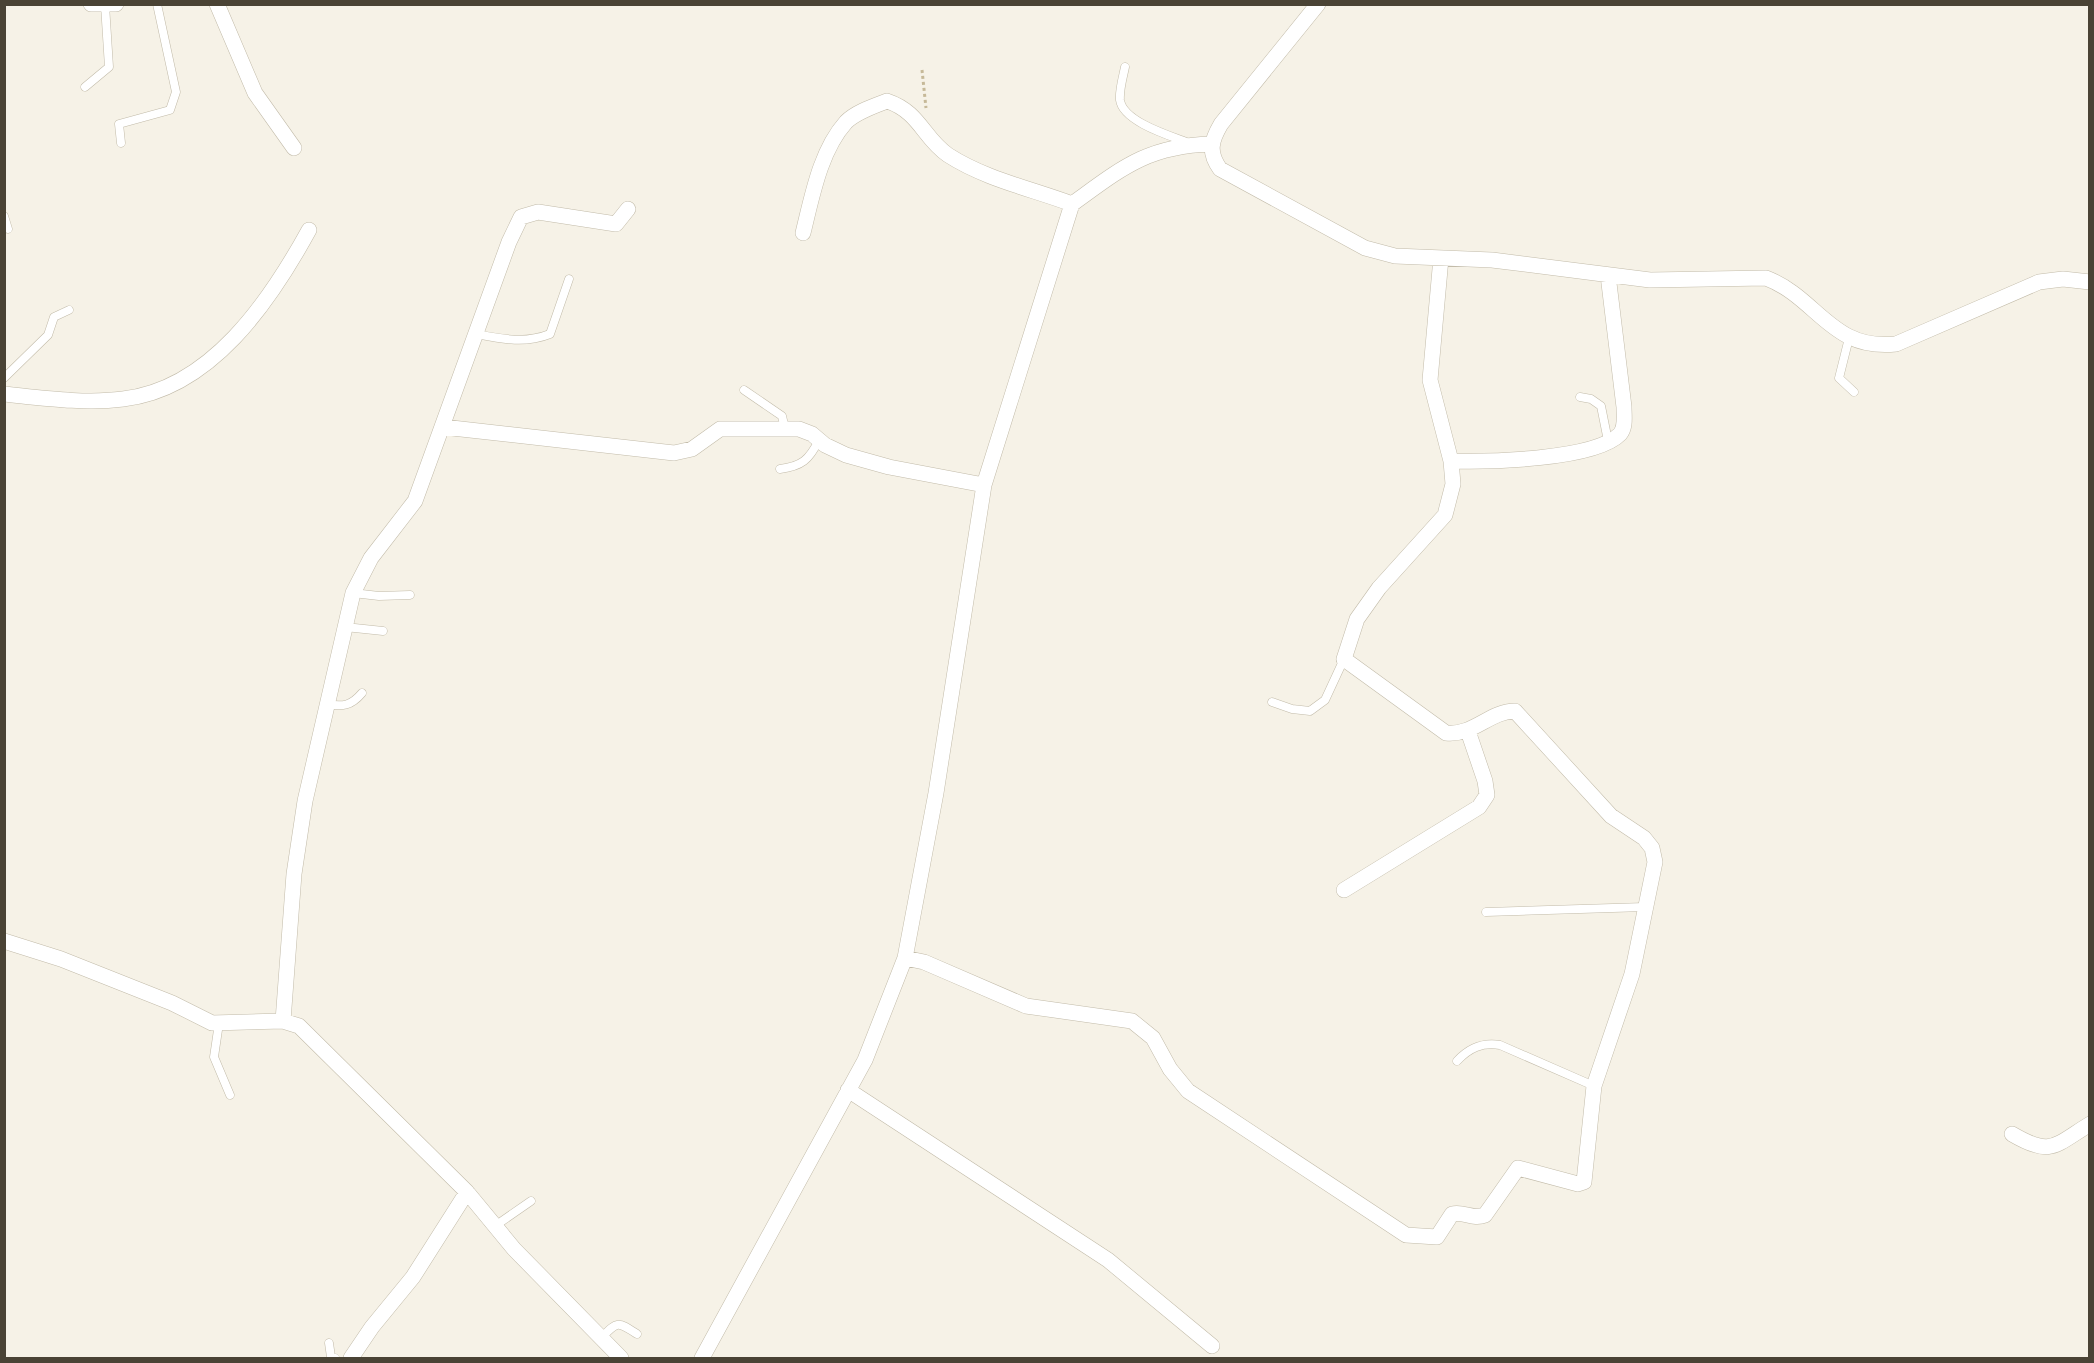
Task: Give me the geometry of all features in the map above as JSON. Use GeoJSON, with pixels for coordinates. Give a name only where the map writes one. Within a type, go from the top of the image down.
{"type":"FeatureCollection","features":[{"type":"Feature","properties":{"kind":"street"},"geometry":{"type":"LineString","coordinates":[[91,4],[116,4]]}},
{"type":"Feature","properties":{"kind":"street"},"geometry":{"type":"LineString","coordinates":[[217,4],[255,93],[294,148]]}},
{"type":"Feature","properties":{"kind":"street"},"geometry":{"type":"LineString","coordinates":[[1318,4],[1221,124],[1211,144],[1212,157],[1220,169],[1365,248],[1395,256],[1492,260],[1650,280],[1766,278],[1782,284],[1848,338],[1874,346],[1896,344],[2039,282],[2063,279],[2090,282]]}},
{"type":"Feature","properties":{"kind":"street"},"geometry":{"type":"LineString","coordinates":[[802,233],[815,187],[830,148],[847,121],[887,101],[904,106],[947,154],[989,176],[1072,204]]}},
{"type":"Feature","properties":{"kind":"street"},"geometry":{"type":"LineString","coordinates":[[702,1359],[865,1060],[905,958],[936,793],[984,485],[1072,204],[1145,156],[1172,147],[1211,144]]}},
{"type":"Feature","properties":{"kind":"street"},"geometry":{"type":"LineString","coordinates":[[283,1021],[294,874],[305,801],[343,627],[353,593],[370,558],[415,501],[508,242],[521,217],[538,212],[616,224],[628,209]]}},
{"type":"Feature","properties":{"kind":"street"},"geometry":{"type":"LineString","coordinates":[[4,394],[81,400],[123,399],[172,385],[239,334],[266,301],[309,230]]}},
{"type":"Feature","properties":{"kind":"street"},"geometry":{"type":"LineString","coordinates":[[905,958],[924,962],[1026,1006],[1132,1021],[1154,1038],[1170,1069],[1188,1090],[1406,1235],[1437,1237],[1452,1214],[1473,1217],[1485,1215],[1518,1168],[1578,1184],[1584,1182],[1594,1086],[1632,974],[1655,862],[1652,848],[1644,838],[1611,816],[1515,711],[1506,711],[1468,731],[1458,734],[1446,733],[1344,659],[1357,619],[1379,588],[1445,515],[1453,484],[1451,461],[1430,380],[1441,258]]}},
{"type":"Feature","properties":{"kind":"street"},"geometry":{"type":"LineString","coordinates":[[1451,461],[1506,462],[1577,452],[1619,435],[1624,428],[1624,407],[1608,275]]}},
{"type":"Feature","properties":{"kind":"street"},"geometry":{"type":"LineString","coordinates":[[443,427],[674,453],[692,449],[720,429],[799,429],[846,455],[889,468],[984,485]]}},
{"type":"Feature","properties":{"kind":"street"},"geometry":{"type":"LineString","coordinates":[[1344,890],[1479,807],[1487,795],[1486,788],[1468,731]]}},
{"type":"Feature","properties":{"kind":"street"},"geometry":{"type":"LineString","coordinates":[[4,941],[61,959],[219,1023],[283,1021],[298,1026],[467,1192],[495,1226],[621,1359]]}},
{"type":"Feature","properties":{"kind":"street"},"geometry":{"type":"LineString","coordinates":[[848,1090],[1108,1260],[1212,1346]]}},
{"type":"Feature","properties":{"kind":"street"},"geometry":{"type":"LineString","coordinates":[[2012,1134],[2035,1148],[2049,1148],[2090,1124]]}},
{"type":"Feature","properties":{"kind":"street"},"geometry":{"type":"LineString","coordinates":[[351,1359],[372,1327],[413,1276],[467,1192]]}},
{"type":"Feature","properties":{"kind":"lane"},"geometry":{"type":"LineString","coordinates":[[121,143],[119,124],[170,110],[176,101],[177,92],[157,4]]}},
{"type":"Feature","properties":{"kind":"lane"},"geometry":{"type":"LineString","coordinates":[[85,87],[109,67],[105,5]]}},
{"type":"Feature","properties":{"kind":"lane"},"geometry":{"type":"LineString","coordinates":[[1125,67],[1120,100],[1125,111],[1144,125],[1193,145]]}},
{"type":"Feature","properties":{"kind":"lane"},"geometry":{"type":"LineString","coordinates":[[4,216],[8,230]]}},
{"type":"Feature","properties":{"kind":"lane"},"geometry":{"type":"LineString","coordinates":[[476,334],[514,341],[536,339],[550,334],[569,279]]}},
{"type":"Feature","properties":{"kind":"lane"},"geometry":{"type":"LineString","coordinates":[[4,378],[48,335],[54,317],[69,310]]}},
{"type":"Feature","properties":{"kind":"lane"},"geometry":{"type":"LineString","coordinates":[[1848,338],[1839,378],[1854,392]]}},
{"type":"Feature","properties":{"kind":"lane"},"geometry":{"type":"LineString","coordinates":[[744,390],[782,416],[785,429]]}},
{"type":"Feature","properties":{"kind":"lane"},"geometry":{"type":"LineString","coordinates":[[1580,397],[1591,399],[1601,406],[1608,441]]}},
{"type":"Feature","properties":{"kind":"lane"},"geometry":{"type":"LineString","coordinates":[[780,469],[803,464],[810,458],[819,440]]}},
{"type":"Feature","properties":{"kind":"lane"},"geometry":{"type":"LineString","coordinates":[[353,593],[379,596],[411,595]]}},
{"type":"Feature","properties":{"kind":"lane"},"geometry":{"type":"LineString","coordinates":[[343,627],[383,631]]}},
{"type":"Feature","properties":{"kind":"lane"},"geometry":{"type":"LineString","coordinates":[[1272,702],[1310,711],[1325,700],[1344,659]]}},
{"type":"Feature","properties":{"kind":"lane"},"geometry":{"type":"LineString","coordinates":[[326,704],[342,707],[350,705],[362,693]]}},
{"type":"Feature","properties":{"kind":"lane"},"geometry":{"type":"LineString","coordinates":[[1486,912],[1646,907]]}},
{"type":"Feature","properties":{"kind":"lane"},"geometry":{"type":"LineString","coordinates":[[219,1023],[213,1048],[214,1057],[230,1095]]}},
{"type":"Feature","properties":{"kind":"lane"},"geometry":{"type":"LineString","coordinates":[[1457,1061],[1465,1052],[1478,1046],[1487,1043],[1500,1045],[1594,1086]]}},
{"type":"Feature","properties":{"kind":"lane"},"geometry":{"type":"LineString","coordinates":[[495,1226],[531,1202]]}},
{"type":"Feature","properties":{"kind":"lane"},"geometry":{"type":"LineString","coordinates":[[601,1338],[615,1324],[620,1323],[637,1334]]}},
{"type":"Feature","properties":{"kind":"lane"},"geometry":{"type":"LineString","coordinates":[[329,1343],[331,1357],[335,1359]]}},
{"type":"Feature","properties":{"kind":"path"},"geometry":{"type":"LineString","coordinates":[[922,70],[927,110]]}}]}
